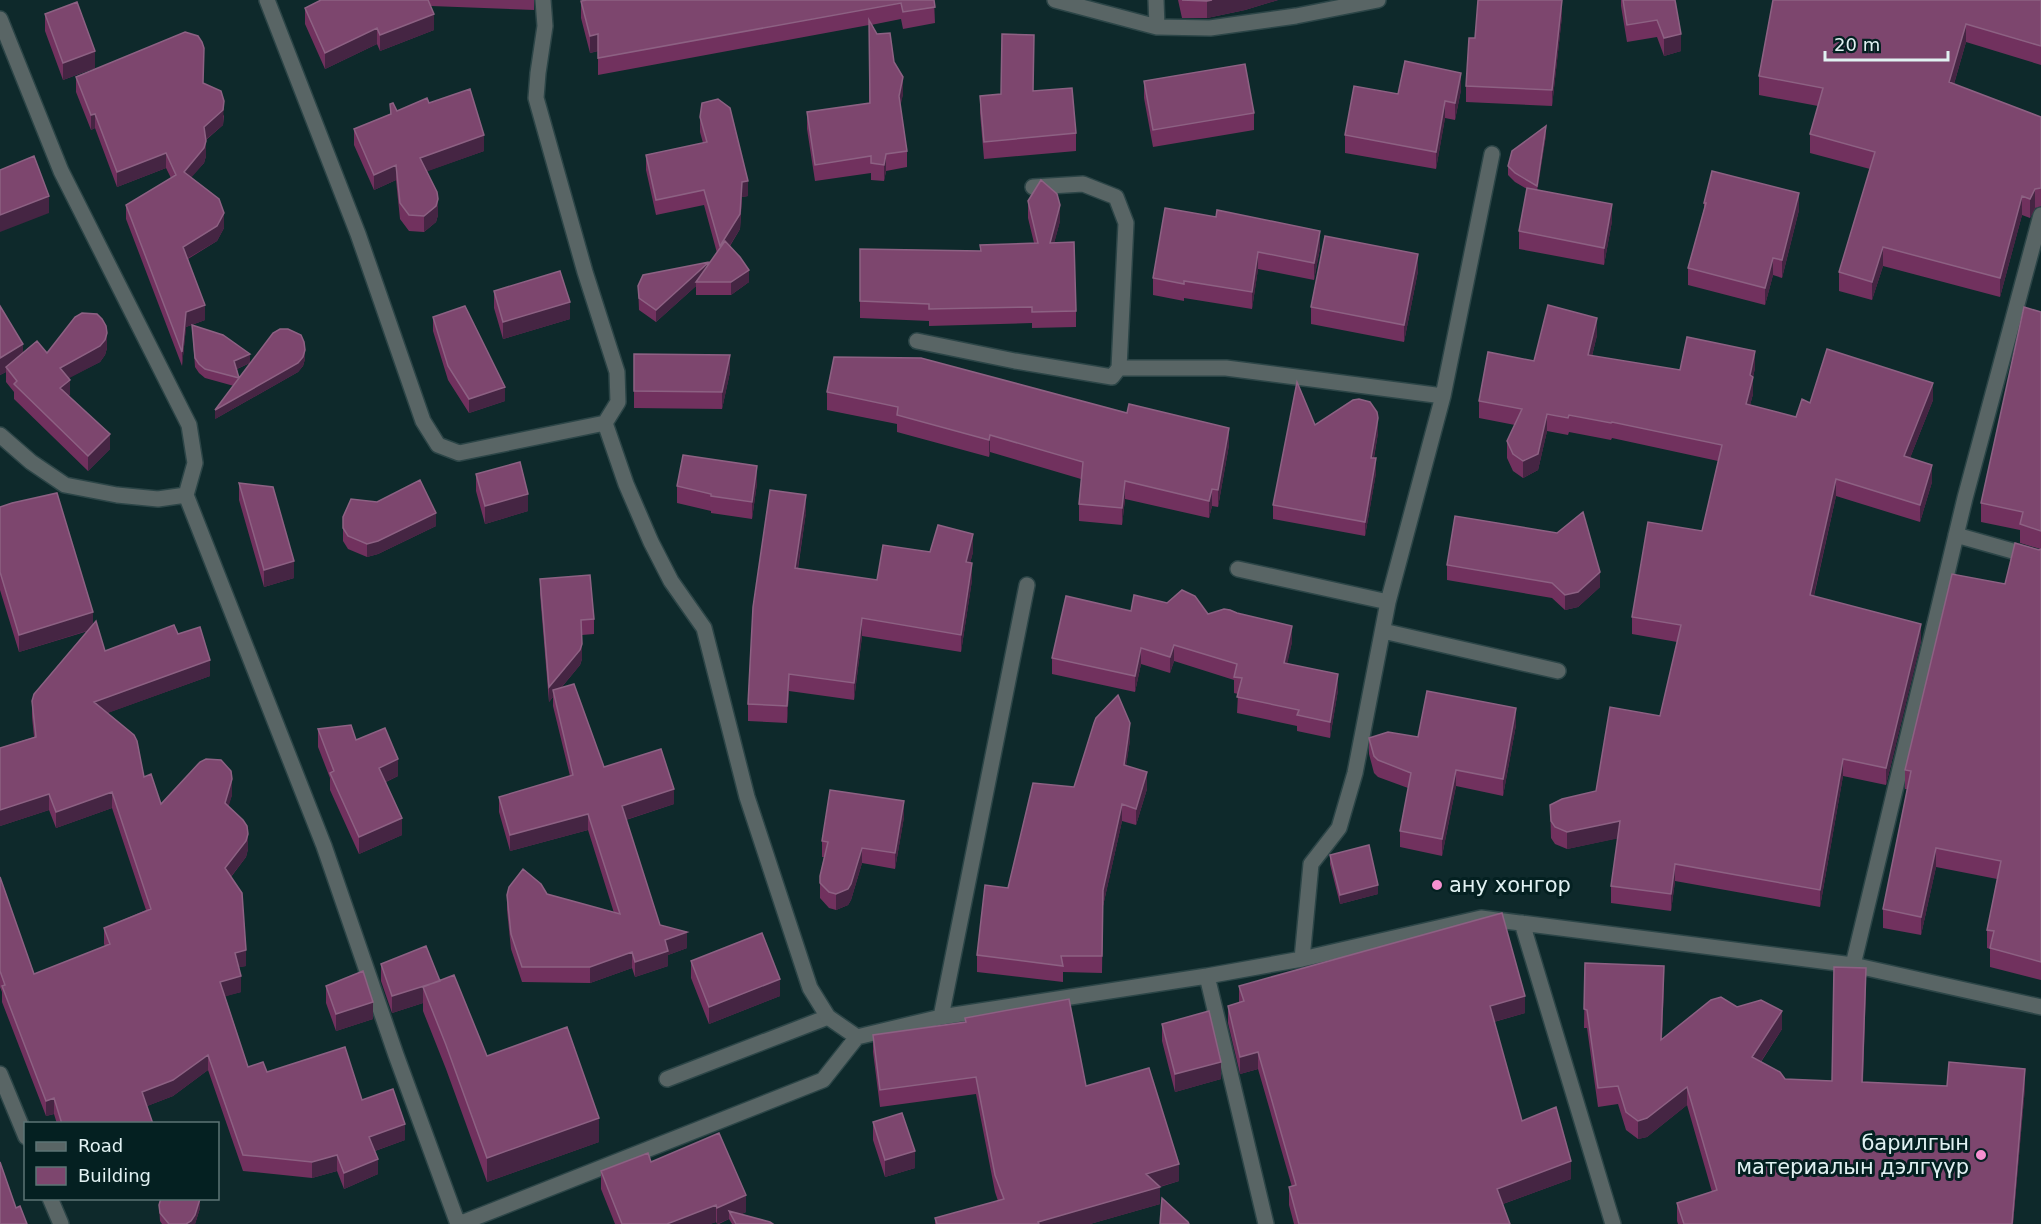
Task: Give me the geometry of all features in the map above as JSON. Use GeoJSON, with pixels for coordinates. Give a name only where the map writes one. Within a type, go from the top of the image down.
{"type":"FeatureCollection","features":[{"type":"Feature","properties":{"kind":"street"},"geometry":{"type":"LineString","coordinates":[[267,0],[358,234],[423,421],[438,445],[459,453],[605,423],[618,402],[617,372],[585,272],[536,98],[545,26],[543,0]]}},
{"type":"Feature","properties":{"kind":"street"},"geometry":{"type":"LineString","coordinates":[[1055,0],[1157,27],[1210,28],[1296,16],[1378,0]]}},
{"type":"Feature","properties":{"kind":"street"},"geometry":{"type":"LineString","coordinates":[[1156,0],[1157,27]]}},
{"type":"Feature","properties":{"kind":"street"},"geometry":{"type":"LineString","coordinates":[[0,20],[61,171],[189,425],[195,463],[186,495],[324,846],[396,1055],[459,1224],[823,1080],[856,1037],[941,1017],[1302,959],[1481,918],[1853,965],[2041,1007]]}},
{"type":"Feature","properties":{"kind":"street"},"geometry":{"type":"LineString","coordinates":[[1302,959],[1311,864],[1339,828],[1355,773],[1388,602],[1443,396],[1492,154]]}},
{"type":"Feature","properties":{"kind":"street"},"geometry":{"type":"LineString","coordinates":[[917,341],[1015,361],[1112,377],[1119,368],[1126,223],[1116,196],[1083,184],[1033,187]]}},
{"type":"Feature","properties":{"kind":"street"},"geometry":{"type":"LineString","coordinates":[[1853,965],[1956,535],[2041,214]]}},
{"type":"Feature","properties":{"kind":"street"},"geometry":{"type":"LineString","coordinates":[[1119,368],[1226,368],[1443,396]]}},
{"type":"Feature","properties":{"kind":"street"},"geometry":{"type":"LineString","coordinates":[[605,423],[626,484],[651,542],[671,581],[704,628],[747,797],[810,988],[828,1017],[856,1037]]}},
{"type":"Feature","properties":{"kind":"street"},"geometry":{"type":"LineString","coordinates":[[0,435],[32,462],[65,484],[117,495],[158,499],[186,495]]}},
{"type":"Feature","properties":{"kind":"street"},"geometry":{"type":"LineString","coordinates":[[1956,535],[2041,560]]}},
{"type":"Feature","properties":{"kind":"street"},"geometry":{"type":"LineString","coordinates":[[1238,568],[1388,602]]}},
{"type":"Feature","properties":{"kind":"street"},"geometry":{"type":"LineString","coordinates":[[941,1017],[1027,585]]}},
{"type":"Feature","properties":{"kind":"street"},"geometry":{"type":"LineString","coordinates":[[1383,631],[1558,671]]}},
{"type":"Feature","properties":{"kind":"street"},"geometry":{"type":"LineString","coordinates":[[1522,923],[1613,1224]]}},
{"type":"Feature","properties":{"kind":"street"},"geometry":{"type":"LineString","coordinates":[[1207,976],[1266,1224]]}},
{"type":"Feature","properties":{"kind":"street"},"geometry":{"type":"LineString","coordinates":[[667,1079],[828,1017]]}},
{"type":"Feature","properties":{"kind":"street"},"geometry":{"type":"LineString","coordinates":[[0,1074],[24,1132]]}},
{"type":"Feature","properties":{"kind":"street"},"geometry":{"type":"LineString","coordinates":[[52,1200],[61,1224]]}},
{"type":"Feature","properties":{"kind":"building"},"geometry":{"type":"Polygon","coordinates":[[[321,0],[428,0],[434,14],[380,35],[377,28],[325,53],[305,8],[321,0]]]}},
{"type":"Feature","properties":{"kind":"building"},"geometry":{"type":"Polygon","coordinates":[[[934,0],[935,7],[903,12],[901,3],[598,58],[598,34],[590,36],[581,1],[934,0]]]}},
{"type":"Feature","properties":{"kind":"building"},"geometry":{"type":"Polygon","coordinates":[[[1478,0],[1562,0],[1552,90],[1466,86],[1469,38],[1475,38],[1478,0]]]}},
{"type":"Feature","properties":{"kind":"building"},"geometry":{"type":"Polygon","coordinates":[[[1623,0],[1675,0],[1681,34],[1664,38],[1657,20],[1627,25],[1623,0]]]}},
{"type":"Feature","properties":{"kind":"building"},"geometry":{"type":"Polygon","coordinates":[[[1773,0],[2041,0],[2041,46],[1966,24],[1949,82],[2041,117],[2041,188],[2035,189],[2030,199],[2022,196],[2000,278],[1883,247],[1872,282],[1839,272],[1875,152],[1810,134],[1823,88],[1759,76],[1773,0]]]}},
{"type":"Feature","properties":{"kind":"building"},"geometry":{"type":"Polygon","coordinates":[[[77,2],[95,51],[63,63],[45,14],[77,2]]]}},
{"type":"Feature","properties":{"kind":"building"},"geometry":{"type":"Polygon","coordinates":[[[869,20],[877,34],[890,33],[894,62],[903,77],[899,96],[907,151],[886,154],[884,165],[871,163],[871,156],[815,165],[807,112],[870,103],[869,20]]]}},
{"type":"Feature","properties":{"kind":"building"},"geometry":{"type":"Polygon","coordinates":[[[185,32],[198,36],[202,42],[204,48],[203,83],[221,91],[224,101],[223,110],[204,127],[206,141],[204,148],[184,172],[219,199],[224,213],[217,226],[183,247],[205,305],[186,312],[182,352],[126,205],[176,175],[166,153],[117,172],[95,114],[91,115],[76,77],[185,32]]]}},
{"type":"Feature","properties":{"kind":"building"},"geometry":{"type":"Polygon","coordinates":[[[1002,34],[1034,35],[1033,91],[1072,88],[1076,133],[984,142],[980,96],[1001,94],[1002,34]]]}},
{"type":"Feature","properties":{"kind":"building"},"geometry":{"type":"Polygon","coordinates":[[[1405,61],[1461,73],[1455,103],[1445,101],[1436,152],[1345,135],[1354,86],[1398,94],[1405,61]]]}},
{"type":"Feature","properties":{"kind":"building"},"geometry":{"type":"Polygon","coordinates":[[[1245,64],[1254,113],[1153,130],[1144,81],[1245,64]]]}},
{"type":"Feature","properties":{"kind":"building"},"geometry":{"type":"Polygon","coordinates":[[[470,89],[484,135],[420,158],[437,192],[438,199],[436,206],[424,216],[409,215],[400,203],[396,165],[374,175],[354,129],[391,114],[390,104],[393,103],[397,111],[427,98],[429,103],[470,89]]]}},
{"type":"Feature","properties":{"kind":"building"},"geometry":{"type":"Polygon","coordinates":[[[718,99],[730,108],[748,181],[742,182],[740,214],[720,246],[704,190],[656,200],[646,155],[707,142],[700,117],[702,103],[718,99]]]}},
{"type":"Feature","properties":{"kind":"building"},"geometry":{"type":"Polygon","coordinates":[[[1546,126],[1537,186],[1508,166],[1512,151],[1546,126]]]}},
{"type":"Feature","properties":{"kind":"building"},"geometry":{"type":"Polygon","coordinates":[[[34,156],[49,196],[0,215],[0,170],[34,156]]]}},
{"type":"Feature","properties":{"kind":"building"},"geometry":{"type":"Polygon","coordinates":[[[1712,171],[1799,193],[1782,260],[1773,258],[1765,288],[1688,268],[1706,203],[1704,203],[1712,171]]]}},
{"type":"Feature","properties":{"kind":"building"},"geometry":{"type":"Polygon","coordinates":[[[1041,180],[1057,194],[1060,205],[1050,243],[1074,242],[1076,311],[1032,312],[1032,307],[929,309],[929,304],[860,301],[860,249],[981,251],[980,245],[1038,243],[1028,201],[1041,180]]]}},
{"type":"Feature","properties":{"kind":"building"},"geometry":{"type":"Polygon","coordinates":[[[1527,188],[1612,204],[1604,248],[1519,231],[1527,188]]]}},
{"type":"Feature","properties":{"kind":"building"},"geometry":{"type":"Polygon","coordinates":[[[1165,208],[1216,217],[1217,210],[1320,231],[1314,263],[1258,252],[1252,292],[1153,278],[1165,208]]]}},
{"type":"Feature","properties":{"kind":"building"},"geometry":{"type":"Polygon","coordinates":[[[1325,236],[1418,254],[1404,325],[1311,307],[1325,236]]]}},
{"type":"Feature","properties":{"kind":"building"},"geometry":{"type":"Polygon","coordinates":[[[725,241],[749,270],[731,282],[696,282],[725,241]]]}},
{"type":"Feature","properties":{"kind":"building"},"geometry":{"type":"Polygon","coordinates":[[[709,262],[656,310],[639,298],[638,286],[643,275],[709,262]]]}},
{"type":"Feature","properties":{"kind":"building"},"geometry":{"type":"Polygon","coordinates":[[[560,271],[570,302],[503,322],[494,291],[560,271]]]}},
{"type":"Feature","properties":{"kind":"building"},"geometry":{"type":"Polygon","coordinates":[[[1548,305],[1597,318],[1588,355],[1680,370],[1687,337],[1755,351],[1750,375],[1753,377],[1746,404],[1796,417],[1802,399],[1810,403],[1827,349],[1933,383],[1904,456],[1932,465],[1920,505],[1836,479],[1810,595],[1921,624],[1886,768],[1843,759],[1820,890],[1675,864],[1671,894],[1611,886],[1620,821],[1567,832],[1555,827],[1551,821],[1550,805],[1562,799],[1596,791],[1610,707],[1660,716],[1681,625],[1632,617],[1648,522],[1702,531],[1722,445],[1612,422],[1547,414],[1538,454],[1523,461],[1513,454],[1507,441],[1522,409],[1479,401],[1488,352],[1534,361],[1548,305]]]}},
{"type":"Feature","properties":{"kind":"building"},"geometry":{"type":"Polygon","coordinates":[[[0,306],[23,344],[0,358],[0,306]]]}},
{"type":"Feature","properties":{"kind":"building"},"geometry":{"type":"Polygon","coordinates":[[[465,306],[505,387],[469,399],[448,366],[433,317],[465,306]]]}},
{"type":"Feature","properties":{"kind":"building"},"geometry":{"type":"Polygon","coordinates":[[[2024,307],[2041,312],[2041,531],[2020,524],[2023,512],[1981,503],[2024,307]]]}},
{"type":"Feature","properties":{"kind":"building"},"geometry":{"type":"Polygon","coordinates":[[[82,313],[97,314],[102,319],[107,333],[105,340],[100,346],[60,368],[70,380],[60,388],[110,434],[88,456],[14,384],[17,381],[6,367],[37,341],[47,353],[75,317],[82,313]]]}},
{"type":"Feature","properties":{"kind":"building"},"geometry":{"type":"Polygon","coordinates":[[[192,325],[223,335],[250,354],[234,361],[239,378],[205,369],[199,364],[195,358],[192,325]]]}},
{"type":"Feature","properties":{"kind":"building"},"geometry":{"type":"Polygon","coordinates":[[[280,329],[288,329],[301,335],[305,350],[303,357],[298,363],[215,410],[273,333],[280,329]]]}},
{"type":"Feature","properties":{"kind":"building"},"geometry":{"type":"Polygon","coordinates":[[[634,354],[730,355],[722,392],[634,391],[634,354]]]}},
{"type":"Feature","properties":{"kind":"building"},"geometry":{"type":"Polygon","coordinates":[[[834,357],[921,358],[1127,413],[1129,404],[1229,428],[1218,490],[1212,489],[1209,501],[1125,481],[1122,508],[1079,504],[1083,462],[990,435],[989,440],[897,415],[898,407],[827,392],[834,357]]]}},
{"type":"Feature","properties":{"kind":"building"},"geometry":{"type":"Polygon","coordinates":[[[1297,382],[1315,425],[1353,400],[1370,402],[1377,412],[1371,458],[1376,458],[1365,522],[1273,505],[1297,382]]]}},
{"type":"Feature","properties":{"kind":"building"},"geometry":{"type":"Polygon","coordinates":[[[683,455],[757,466],[752,502],[711,496],[711,494],[677,486],[683,455]]]}},
{"type":"Feature","properties":{"kind":"building"},"geometry":{"type":"Polygon","coordinates":[[[520,462],[528,494],[485,506],[476,474],[520,462]]]}},
{"type":"Feature","properties":{"kind":"building"},"geometry":{"type":"Polygon","coordinates":[[[420,480],[436,513],[367,544],[348,536],[343,528],[343,517],[351,499],[377,502],[420,480]]]}},
{"type":"Feature","properties":{"kind":"building"},"geometry":{"type":"Polygon","coordinates":[[[239,483],[273,487],[294,561],[264,570],[239,483]]]}},
{"type":"Feature","properties":{"kind":"building"},"geometry":{"type":"Polygon","coordinates":[[[770,490],[806,495],[795,568],[877,580],[883,545],[930,552],[938,525],[973,534],[966,562],[972,563],[961,635],[862,618],[854,683],[789,674],[787,706],[748,704],[753,607],[770,490]]]}},
{"type":"Feature","properties":{"kind":"building"},"geometry":{"type":"Polygon","coordinates":[[[57,493],[93,612],[19,635],[0,572],[0,507],[57,493]]]}},
{"type":"Feature","properties":{"kind":"building"},"geometry":{"type":"Polygon","coordinates":[[[1583,512],[1600,572],[1578,592],[1565,595],[1552,583],[1447,565],[1455,516],[1557,533],[1583,512]]]}},
{"type":"Feature","properties":{"kind":"building"},"geometry":{"type":"Polygon","coordinates":[[[2015,543],[2041,549],[2041,962],[1990,948],[1994,931],[1987,930],[2001,861],[1936,848],[1921,917],[1883,909],[1911,771],[1905,770],[1952,574],[2005,584],[2015,543]]]}},
{"type":"Feature","properties":{"kind":"building"},"geometry":{"type":"Polygon","coordinates":[[[590,575],[594,619],[581,620],[580,650],[549,687],[540,579],[590,575]]]}},
{"type":"Feature","properties":{"kind":"building"},"geometry":{"type":"Polygon","coordinates":[[[1182,590],[1195,596],[1208,614],[1224,609],[1292,626],[1284,663],[1338,674],[1330,722],[1297,715],[1299,710],[1237,697],[1242,678],[1234,677],[1237,664],[1174,645],[1170,657],[1141,648],[1135,676],[1052,658],[1066,596],[1131,611],[1134,595],[1167,603],[1182,590]]]}},
{"type":"Feature","properties":{"kind":"building"},"geometry":{"type":"Polygon","coordinates":[[[96,621],[105,651],[174,625],[178,634],[200,627],[210,660],[94,702],[134,735],[144,777],[151,774],[161,804],[200,762],[206,759],[221,760],[231,771],[232,779],[225,803],[243,820],[248,834],[246,841],[225,868],[242,893],[246,950],[235,953],[241,976],[220,982],[248,1067],[263,1062],[267,1072],[345,1047],[362,1100],[393,1089],[405,1124],[369,1137],[378,1159],[344,1173],[337,1155],[312,1162],[243,1155],[208,1055],[173,1080],[142,1092],[152,1122],[61,1122],[54,1098],[46,1101],[2,986],[5,985],[0,971],[0,877],[34,974],[110,944],[104,928],[151,909],[112,792],[56,812],[49,794],[0,810],[0,748],[36,737],[32,701],[34,694],[96,621]]]}},
{"type":"Feature","properties":{"kind":"building"},"geometry":{"type":"Polygon","coordinates":[[[574,684],[604,767],[661,749],[674,789],[622,806],[660,925],[687,932],[665,940],[668,951],[635,962],[632,952],[590,967],[522,967],[511,934],[507,895],[509,887],[523,869],[541,884],[547,894],[620,914],[588,814],[510,835],[499,797],[573,775],[553,690],[574,684]]]}},
{"type":"Feature","properties":{"kind":"building"},"geometry":{"type":"Polygon","coordinates":[[[1427,691],[1516,708],[1503,779],[1456,770],[1442,839],[1400,831],[1411,773],[1378,760],[1374,756],[1369,738],[1388,732],[1418,737],[1427,691]]]}},
{"type":"Feature","properties":{"kind":"building"},"geometry":{"type":"Polygon","coordinates":[[[1118,695],[1130,723],[1124,765],[1147,772],[1136,809],[1122,804],[1103,890],[1102,956],[1061,956],[1063,966],[977,955],[985,885],[1008,888],[1033,783],[1074,787],[1096,718],[1118,695]]]}},
{"type":"Feature","properties":{"kind":"building"},"geometry":{"type":"Polygon","coordinates":[[[351,725],[356,740],[385,728],[398,759],[379,768],[402,818],[359,837],[330,773],[334,771],[318,729],[351,725]]]}},
{"type":"Feature","properties":{"kind":"building"},"geometry":{"type":"Polygon","coordinates":[[[830,790],[904,801],[895,853],[862,848],[851,884],[848,889],[836,894],[829,892],[820,883],[828,842],[822,841],[830,790]]]}},
{"type":"Feature","properties":{"kind":"building"},"geometry":{"type":"Polygon","coordinates":[[[1369,845],[1378,885],[1340,895],[1330,855],[1369,845]]]}},
{"type":"Feature","properties":{"kind":"building"},"geometry":{"type":"Polygon","coordinates":[[[1502,913],[1525,996],[1490,1006],[1522,1121],[1556,1107],[1571,1161],[1497,1189],[1510,1224],[1299,1224],[1289,1187],[1296,1185],[1258,1052],[1240,1057],[1228,1006],[1244,1001],[1239,986],[1502,913]]]}},
{"type":"Feature","properties":{"kind":"building"},"geometry":{"type":"Polygon","coordinates":[[[762,933],[780,979],[709,1007],[691,961],[762,933]]]}},
{"type":"Feature","properties":{"kind":"building"},"geometry":{"type":"Polygon","coordinates":[[[426,946],[440,981],[392,996],[381,964],[426,946]]]}},
{"type":"Feature","properties":{"kind":"building"},"geometry":{"type":"Polygon","coordinates":[[[1585,963],[1664,966],[1661,1040],[1711,1000],[1721,997],[1737,1007],[1761,1000],[1782,1011],[1752,1057],[1780,1072],[1785,1079],[1832,1081],[1834,967],[1866,968],[1862,1082],[1947,1086],[1949,1062],[2025,1069],[2012,1224],[1684,1224],[1677,1203],[1717,1190],[1687,1087],[1647,1118],[1638,1121],[1626,1112],[1618,1086],[1598,1088],[1587,1010],[1584,1009],[1585,963]]]}},
{"type":"Feature","properties":{"kind":"building"},"geometry":{"type":"Polygon","coordinates":[[[363,971],[373,1002],[336,1014],[326,986],[363,971]]]}},
{"type":"Feature","properties":{"kind":"building"},"geometry":{"type":"Polygon","coordinates":[[[454,975],[487,1056],[567,1027],[599,1118],[487,1158],[423,987],[454,975]]]}},
{"type":"Feature","properties":{"kind":"building"},"geometry":{"type":"Polygon","coordinates":[[[1069,999],[1086,1086],[1149,1068],[1179,1164],[1146,1174],[1160,1187],[1038,1222],[1039,1224],[937,1224],[935,1218],[1004,1199],[995,1175],[976,1077],[880,1090],[873,1035],[966,1022],[965,1018],[1069,999]]]}},
{"type":"Feature","properties":{"kind":"building"},"geometry":{"type":"Polygon","coordinates":[[[1209,1011],[1221,1062],[1175,1074],[1162,1024],[1209,1011]]]}},
{"type":"Feature","properties":{"kind":"building"},"geometry":{"type":"Polygon","coordinates":[[[902,1113],[915,1151],[885,1160],[873,1122],[902,1113]]]}},
{"type":"Feature","properties":{"kind":"building"},"geometry":{"type":"Polygon","coordinates":[[[719,1133],[746,1195],[717,1208],[716,1205],[667,1224],[622,1224],[601,1171],[648,1153],[651,1162],[719,1133]]]}},
{"type":"Feature","properties":{"kind":"building"},"geometry":{"type":"Polygon","coordinates":[[[0,1162],[16,1208],[20,1206],[27,1224],[0,1224],[0,1162]]]}},
{"type":"Feature","properties":{"kind":"building"},"geometry":{"type":"Polygon","coordinates":[[[1162,1198],[1188,1222],[1189,1224],[1160,1224],[1162,1198]]]}},
{"type":"Feature","properties":{"kind":"building"},"geometry":{"type":"Polygon","coordinates":[[[160,1200],[200,1200],[195,1215],[186,1224],[169,1224],[160,1213],[160,1200]]]}},
{"type":"Feature","properties":{"kind":"building"},"geometry":{"type":"Polygon","coordinates":[[[729,1211],[770,1222],[773,1224],[736,1224],[729,1211]]]}},
{"type":"Feature","properties":{"kind":"place","name":"ану хонгор"},"geometry":{"type":"Point","coordinates":[1437,885]}},
{"type":"Feature","properties":{"kind":"place","name":"барилгын материалын дэлгүүр"},"geometry":{"type":"Point","coordinates":[1981,1155]}}]}
